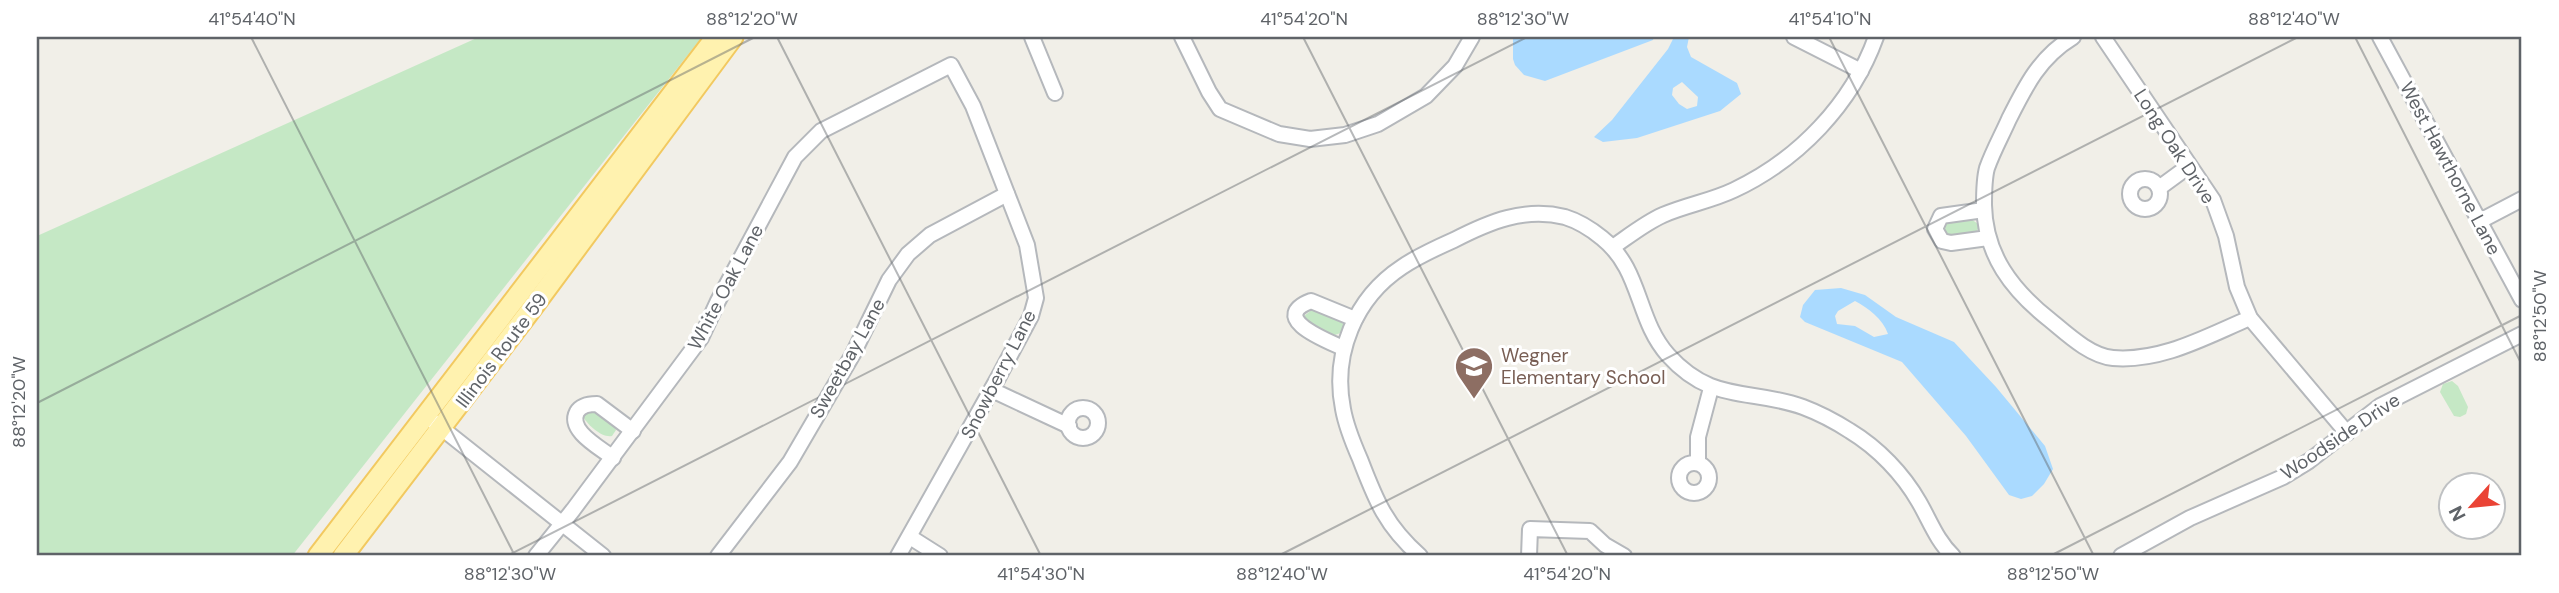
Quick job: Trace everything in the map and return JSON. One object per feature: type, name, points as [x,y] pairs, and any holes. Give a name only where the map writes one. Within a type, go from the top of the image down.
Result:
[{"type":"main road","name":"Illinois Route 59","points":[[318,556],[716,37]]},
{"type":"main road","name":"Illinois Route 59","points":[[343,556],[442,428],[733,37]]},
{"type":"street","points":[[1032,37],[1055,93]]},
{"type":"street","points":[[1182,37],[1220,109],[1279,134],[1310,139],[1345,135],[1378,124],[1426,96],[1455,66],[1472,37]]},
{"type":"street","points":[[1794,37],[1861,71]]},
{"type":"street","points":[[1614,247],[1654,219],[1734,190],[1779,164],[1812,137],[1829,118],[1861,71],[1877,37]]},
{"type":"street","points":[[2073,37],[2046,56],[2029,79],[1987,169],[1984,225],[2000,267],[2024,298],[2070,336],[2110,358],[2167,352],[2250,318]]},
{"type":"street","name":"Long Oak Drive","points":[[2103,37],[2218,211],[2236,287],[2250,318],[2347,433]]},
{"type":"street","name":"West Hawthorne Lane","points":[[2380,37],[2522,300]]},
{"type":"street","name":"Snowberry Lane","points":[[898,556],[992,390],[1031,316],[1036,298],[1027,245],[973,106],[951,65]]},
{"type":"street","name":"White Oak Lane","points":[[536,556],[701,338],[795,157],[821,131],[951,65]]},
{"type":"street","points":[[2159,188],[2189,166]]},
{"type":"street","name":"Sweetbay Lane","points":[[718,556],[790,461],[853,354],[889,280],[903,260],[930,235],[1007,194]]},
{"type":"street","points":[[2480,221],[2522,199]]},
{"type":"street","points":[[1984,210],[1941,216],[1935,229],[1941,241],[1951,243],[1988,238]]},
{"type":"street","points":[[1420,556],[1399,537],[1379,507],[1349,431],[1343,410],[1340,379],[1343,348],[1355,319],[1380,285],[1403,266],[1493,220],[1531,214],[1565,218],[1592,230],[1614,247],[1631,274],[1648,323],[1659,344],[1678,365],[1710,388],[1802,407],[1852,432],[1885,458],[1901,476],[1942,543],[1953,556]]},
{"type":"street","points":[[1343,348],[1304,330],[1297,323],[1297,312],[1302,305],[1311,301],[1355,319]]},
{"type":"street","name":"Woodside Drive","points":[[2121,556],[2180,523],[2283,477],[2347,433],[2380,406],[2522,334]]},
{"type":"street","points":[[1698,463],[1698,437],[1710,388]]},
{"type":"street","points":[[992,390],[1069,426]]},
{"type":"street","points":[[613,457],[581,432],[575,422],[575,414],[580,408],[597,404],[633,431]]},
{"type":"street","points":[[426,415],[603,556]]},
{"type":"street","points":[[1529,556],[1530,529],[1590,531],[1605,545],[1624,556]]},
{"type":"street","points":[[910,537],[940,556]]},
{"type":"green space","points":[[479,37],[702,37],[292,556],[37,556],[37,236]]},
{"type":"green space","points":[[1971,219],[1978,224],[1976,232],[1945,237],[1942,226],[1944,224]]},
{"type":"green space","points":[[1313,309],[1341,320],[1345,328],[1343,332],[1335,335],[1308,325],[1304,316]]},
{"type":"green space","points":[[2452,381],[2458,386],[2468,407],[2466,414],[2460,417],[2454,416],[2440,392],[2443,384]]},
{"type":"green space","points":[[590,408],[614,425],[616,430],[612,436],[600,433],[583,417],[584,411]]},
{"type":"water","points":[[1513,37],[1654,37],[1653,40],[1545,81],[1524,75],[1515,65]]},
{"type":"water","points":[[1674,37],[1689,37],[1687,47],[1691,57],[1737,83],[1741,94],[1720,111],[1637,138],[1603,142],[1594,137],[1612,120],[1668,49]],"holes":[[[1682,82],[1698,97],[1697,106],[1687,109],[1672,95],[1673,88]]]},
{"type":"water","points":[[1841,288],[1865,295],[1896,317],[1954,342],[2045,446],[2053,469],[2044,484],[2032,496],[2021,499],[2009,495],[1966,436],[1902,362],[1805,322],[1800,317],[1803,305],[1815,290]],"holes":[[[1855,301],[1879,319],[1888,334],[1874,337],[1855,326],[1837,324],[1835,316],[1838,311]]]},
{"type":"place","name":"Wegner Elementary School","points":[[1474,400]]}]
